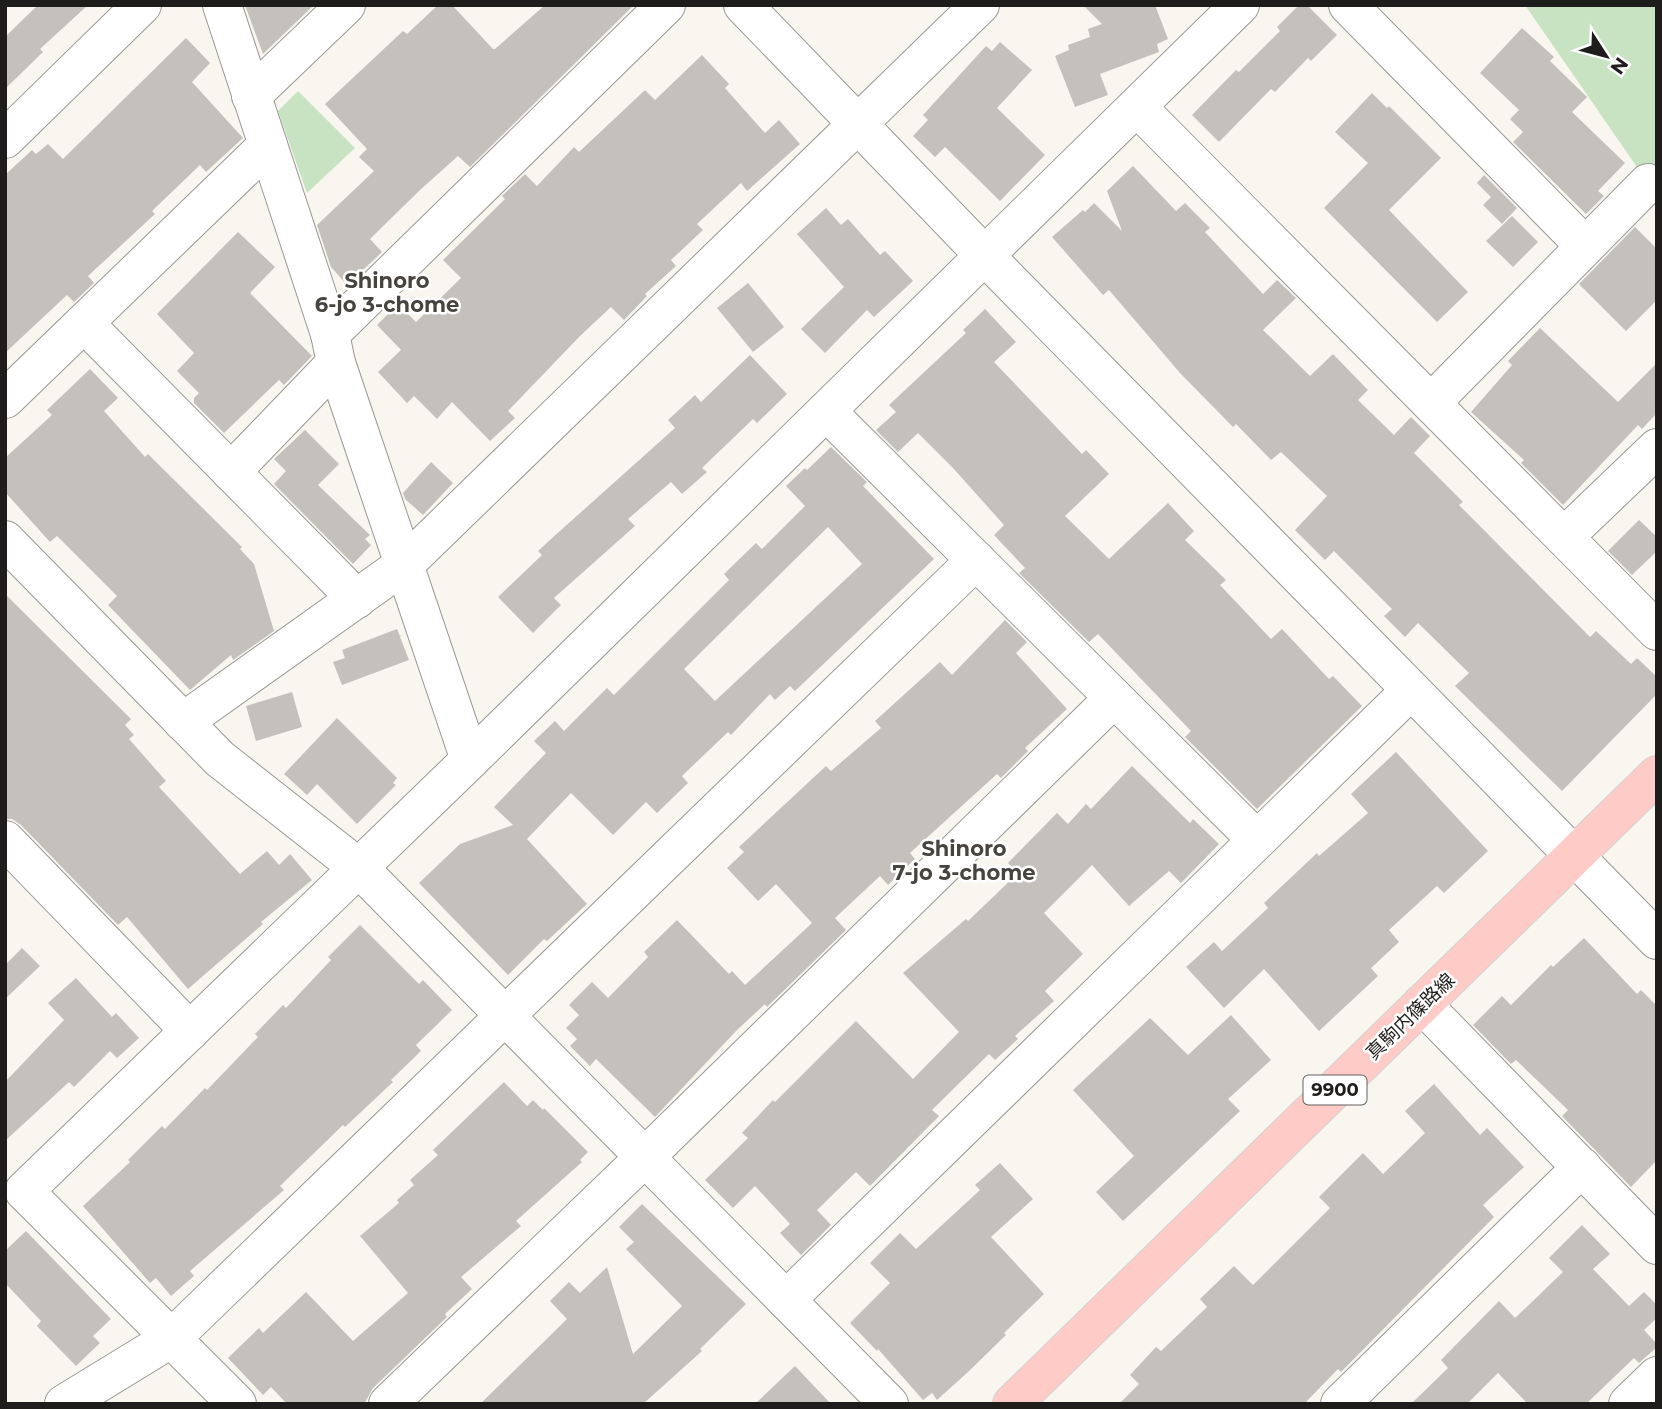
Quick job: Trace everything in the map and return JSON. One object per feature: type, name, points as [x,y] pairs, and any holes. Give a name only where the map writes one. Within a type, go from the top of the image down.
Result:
[{"type":"main road","name":"真駒内篠路線","points":[[1012,1404],[1657,775]]},
{"type":"street","points":[[5,139],[142,5]]},
{"type":"street","points":[[222,5],[470,760]]},
{"type":"street","points":[[251,96],[346,5]]},
{"type":"street","points":[[231,472],[333,348],[666,5]]},
{"type":"street","points":[[743,5],[985,256],[1657,940]]},
{"type":"street","points":[[183,722],[405,564],[980,5]]},
{"type":"street","points":[[237,1404],[24,1191],[470,760],[1240,5]]},
{"type":"street","points":[[1348,5],[1585,246]]},
{"type":"street","points":[[1137,107],[1657,631]]},
{"type":"street","points":[[5,399],[268,145]]},
{"type":"street","points":[[1431,403],[1585,246],[1654,184]]},
{"type":"street","points":[[84,323],[357,599]]},
{"type":"street","points":[[826,411],[1257,840]]},
{"type":"street","points":[[1564,537],[1657,448]]},
{"type":"street","points":[[5,540],[220,759],[359,868],[889,1404]]},
{"type":"street","points":[[64,1404],[173,1338],[976,560]]},
{"type":"street","points":[[786,1300],[1411,690]]},
{"type":"street","points":[[388,1404],[1114,698]]},
{"type":"street","points":[[5,840],[191,1031]]},
{"type":"street","points":[[1422,1004],[1657,1245]]},
{"type":"street","points":[[1340,1404],[1582,1167]]},
{"type":"street","points":[[1628,1404],[1657,1376]]},
{"type":"green space","points":[[1525,5],[1657,5],[1657,174],[1648,183]]},
{"type":"green space","points":[[298,91],[355,148],[307,193],[278,111]]},
{"type":"building","points":[[38,5],[88,5],[40,49],[43,52],[5,89],[5,37]]},
{"type":"building","points":[[245,5],[314,5],[263,54]]},
{"type":"building","points":[[438,5],[452,5],[495,49],[545,5],[634,5],[470,167],[458,156],[420,190],[370,239],[382,252],[347,285],[331,267],[317,225],[374,171],[359,157],[367,149],[325,104],[403,31],[407,34]]},
{"type":"building","points":[[1083,5],[1155,5],[1168,39],[1157,44],[1159,52],[1100,74],[1108,95],[1075,107],[1055,56],[1069,50],[1068,45],[1090,37],[1088,29],[1102,24]]},
{"type":"building","points":[[1299,5],[1307,5],[1337,35],[1311,61],[1308,58],[1275,92],[1271,89],[1219,142],[1192,115],[1236,70],[1239,72],[1280,31],[1277,27]]},
{"type":"building","points":[[1522,28],[1554,57],[1550,61],[1587,97],[1572,112],[1625,163],[1598,191],[1604,196],[1586,214],[1513,142],[1523,132],[1510,119],[1519,110],[1480,73]]},
{"type":"building","points":[[186,38],[210,63],[192,82],[243,138],[206,172],[200,165],[152,211],[155,214],[88,276],[94,283],[74,302],[67,295],[5,353],[5,175],[32,150],[36,154],[48,144],[63,159]]},
{"type":"building","points":[[1000,42],[1032,70],[997,108],[1045,155],[1000,201],[945,147],[935,157],[913,136],[928,120],[923,115],[986,46],[992,51]]},
{"type":"building","points":[[702,55],[729,84],[725,88],[765,133],[779,120],[800,144],[747,191],[741,183],[697,224],[703,230],[671,260],[676,266],[645,294],[647,296],[624,320],[611,307],[580,336],[508,411],[515,418],[490,441],[452,402],[437,419],[414,396],[407,403],[378,372],[401,350],[377,325],[398,304],[416,322],[461,278],[443,260],[505,199],[502,196],[525,174],[537,186],[574,147],[579,152],[645,90],[655,100]]},
{"type":"building","points":[[1372,93],[1387,108],[1389,106],[1441,158],[1389,210],[1468,292],[1437,322],[1324,208],[1368,163],[1335,132]]},
{"type":"building","points":[[1133,166],[1176,211],[1185,203],[1210,228],[1205,232],[1263,294],[1277,280],[1296,298],[1263,330],[1310,376],[1333,354],[1368,390],[1358,400],[1394,435],[1411,417],[1430,436],[1414,453],[1463,502],[1459,505],[1590,637],[1596,631],[1631,664],[1637,658],[1657,677],[1657,694],[1562,791],[1455,686],[1469,673],[1418,623],[1405,637],[1384,616],[1392,609],[1334,551],[1325,560],[1295,530],[1327,496],[1281,452],[1271,460],[1236,424],[1233,427],[1180,373],[1109,290],[1103,295],[1052,237],[1094,203],[1122,231],[1107,191]]},
{"type":"building","points":[[1484,175],[1517,208],[1502,224],[1483,205],[1491,197],[1477,183]]},
{"type":"building","points":[[826,208],[841,225],[848,219],[880,255],[885,251],[913,281],[874,317],[867,310],[825,353],[801,329],[844,287],[797,234]]},
{"type":"building","points":[[1512,216],[1538,242],[1513,267],[1486,241]]},
{"type":"building","points":[[1635,227],[1657,249],[1657,300],[1626,331],[1579,284]]},
{"type":"building","points":[[238,232],[275,267],[250,293],[312,356],[284,385],[279,380],[224,433],[194,403],[194,398],[199,393],[177,371],[194,353],[157,314]]},
{"type":"building","points":[[748,283],[784,327],[753,352],[717,308]]},
{"type":"building","points":[[985,309],[1016,342],[994,362],[1082,454],[1086,450],[1109,474],[1065,516],[1109,559],[1168,503],[1194,531],[1185,540],[1226,580],[1220,585],[1271,639],[1282,629],[1329,679],[1333,676],[1362,706],[1257,809],[1185,737],[1191,731],[1098,634],[1089,642],[1019,573],[1025,568],[994,535],[1004,525],[918,433],[898,452],[876,430],[896,412],[889,405],[966,333],[963,330]]},
{"type":"building","points":[[1540,328],[1618,402],[1657,363],[1657,413],[1642,429],[1638,425],[1563,505],[1521,463],[1524,460],[1471,412],[1512,365],[1508,361]]},
{"type":"building","points":[[750,355],[787,394],[757,423],[753,419],[702,468],[707,472],[682,494],[671,482],[628,519],[635,526],[554,598],[561,605],[533,633],[498,597],[542,555],[538,551],[675,428],[668,420],[695,395],[701,402]]},
{"type":"building","points":[[90,369],[118,398],[104,411],[145,457],[148,454],[242,547],[240,549],[254,564],[274,631],[233,660],[231,655],[190,690],[108,605],[117,596],[57,536],[50,542],[5,492],[5,458],[52,415],[47,410]]},
{"type":"building","points":[[305,430],[339,464],[318,485],[370,535],[365,539],[371,545],[353,564],[274,484],[286,471],[274,459]]},
{"type":"building","points":[[831,447],[867,482],[863,486],[934,559],[795,691],[790,686],[775,700],[770,694],[731,735],[728,732],[682,776],[688,783],[657,813],[646,802],[613,835],[571,793],[527,839],[587,904],[547,941],[544,939],[508,975],[419,883],[460,844],[513,825],[494,807],[546,753],[534,741],[555,721],[564,731],[607,688],[614,695],[729,580],[724,574],[756,543],[762,549],[805,506],[786,486],[805,468],[807,470]],"holes":[[[828,527],[862,564],[715,701],[684,669]]]},
{"type":"building","points":[[431,462],[453,483],[423,515],[405,499],[403,493]]},
{"type":"building","points":[[1639,520],[1657,537],[1657,551],[1632,575],[1608,551]]},
{"type":"building","points":[[5,594],[131,719],[125,725],[134,735],[129,739],[166,781],[159,787],[240,874],[267,851],[279,865],[290,854],[312,880],[261,922],[263,924],[188,989],[127,917],[118,925],[21,825],[12,819],[5,819]]},
{"type":"building","points":[[1005,620],[1027,642],[1016,653],[1067,709],[1025,748],[1028,751],[1001,778],[997,774],[910,853],[915,859],[888,885],[880,876],[835,918],[846,930],[767,1007],[765,1004],[737,1030],[655,1117],[596,1059],[590,1066],[570,1046],[577,1039],[566,1028],[579,1015],[569,1005],[592,982],[608,998],[648,957],[644,952],[677,920],[729,974],[732,971],[745,985],[812,923],[776,884],[758,901],[727,868],[744,852],[739,847],[826,766],[831,771],[881,728],[875,721],[940,662],[952,675]]},
{"type":"building","points":[[397,629],[400,636],[402,635],[400,637],[409,660],[342,685],[333,662],[345,658],[342,650]]},
{"type":"building","points":[[292,692],[302,727],[256,741],[246,706]]},
{"type":"building","points":[[337,718],[397,778],[393,783],[396,785],[357,824],[317,784],[307,795],[284,774]]},
{"type":"building","points":[[1396,752],[1488,851],[1444,893],[1437,886],[1389,930],[1399,942],[1371,968],[1378,976],[1319,1031],[1264,969],[1224,1008],[1186,967],[1214,942],[1222,951],[1268,908],[1264,903],[1317,853],[1319,856],[1368,813],[1351,794]]},
{"type":"building","points":[[1132,766],[1190,823],[1193,819],[1219,844],[1181,883],[1169,871],[1129,906],[1092,865],[1044,913],[1083,954],[1045,991],[1054,1001],[1015,1036],[1018,1039],[995,1060],[989,1054],[932,1110],[939,1116],[870,1186],[856,1172],[817,1210],[831,1225],[801,1255],[780,1233],[790,1224],[755,1186],[733,1208],[705,1180],[748,1138],[742,1133],[773,1100],[775,1102],[856,1021],[913,1079],[959,1032],[903,973],[966,919],[968,921],[1018,873],[1008,863],[1057,813],[1068,824],[1086,804],[1091,809]]},
{"type":"building","points":[[360,925],[419,984],[423,980],[452,1010],[416,1045],[421,1051],[391,1080],[393,1082],[345,1127],[343,1125],[280,1186],[284,1190],[190,1271],[194,1276],[171,1296],[156,1278],[150,1283],[83,1206],[130,1162],[128,1160],[162,1126],[165,1129],[205,1088],[207,1090],[258,1037],[255,1034],[283,1005],[286,1008],[331,960],[328,957]]},
{"type":"building","points":[[1584,938],[1637,994],[1641,990],[1657,1006],[1657,1160],[1631,1187],[1562,1116],[1568,1110],[1516,1060],[1511,1064],[1473,1025],[1502,996],[1511,1005],[1551,965],[1553,967]]},
{"type":"building","points":[[22,948],[40,966],[5,999],[5,965]]},
{"type":"building","points":[[76,978],[112,1017],[116,1013],[139,1038],[117,1058],[110,1051],[74,1087],[69,1082],[5,1141],[5,1082],[64,1020],[48,1003]]},
{"type":"building","points":[[1231,1015],[1271,1060],[1228,1099],[1240,1111],[1123,1221],[1096,1192],[1134,1156],[1073,1090],[1150,1018],[1188,1055]]},
{"type":"building","points":[[504,1082],[527,1106],[533,1100],[543,1110],[544,1108],[588,1152],[580,1160],[582,1162],[516,1221],[521,1226],[461,1277],[472,1289],[445,1314],[447,1317],[373,1388],[364,1404],[287,1404],[271,1387],[263,1395],[228,1358],[259,1328],[263,1333],[306,1292],[353,1341],[408,1293],[360,1236],[399,1203],[397,1200],[414,1185],[410,1180],[438,1155],[433,1150]]},
{"type":"building","points":[[1434,1084],[1480,1135],[1487,1128],[1524,1167],[1483,1205],[1494,1217],[1341,1372],[1338,1369],[1304,1404],[1119,1404],[1139,1384],[1130,1375],[1156,1347],[1161,1351],[1207,1307],[1200,1299],[1234,1266],[1253,1285],[1330,1208],[1319,1197],[1363,1153],[1383,1174],[1425,1133],[1405,1111]]},
{"type":"building","points":[[1000,1163],[1033,1199],[991,1237],[1044,1294],[1004,1333],[1006,1335],[937,1400],[932,1393],[923,1400],[878,1349],[877,1351],[850,1323],[890,1283],[870,1263],[900,1233],[916,1249],[980,1190],[975,1185]]},
{"type":"building","points":[[642,1204],[746,1304],[700,1349],[702,1351],[643,1404],[480,1404],[567,1319],[550,1301],[569,1282],[580,1293],[607,1267],[633,1354],[682,1306],[626,1249],[634,1242],[619,1227]]},
{"type":"building","points":[[1582,1225],[1610,1254],[1593,1269],[1629,1306],[1644,1292],[1657,1305],[1657,1318],[1644,1330],[1657,1347],[1639,1363],[1634,1358],[1586,1404],[1528,1404],[1498,1373],[1467,1404],[1411,1404],[1448,1368],[1441,1360],[1499,1301],[1515,1318],[1563,1272],[1549,1258]]},
{"type":"building","points":[[26,1231],[111,1319],[93,1336],[100,1343],[76,1366],[37,1326],[41,1321],[5,1283],[5,1251]]},
{"type":"building","points":[[795,1366],[831,1404],[755,1404]]},
{"type":"district","name":"Shinoro 6-jo 3-chome","points":[[387,293]]},
{"type":"district","name":"Shinoro 7-jo 3-chome","points":[[964,861]]}]
